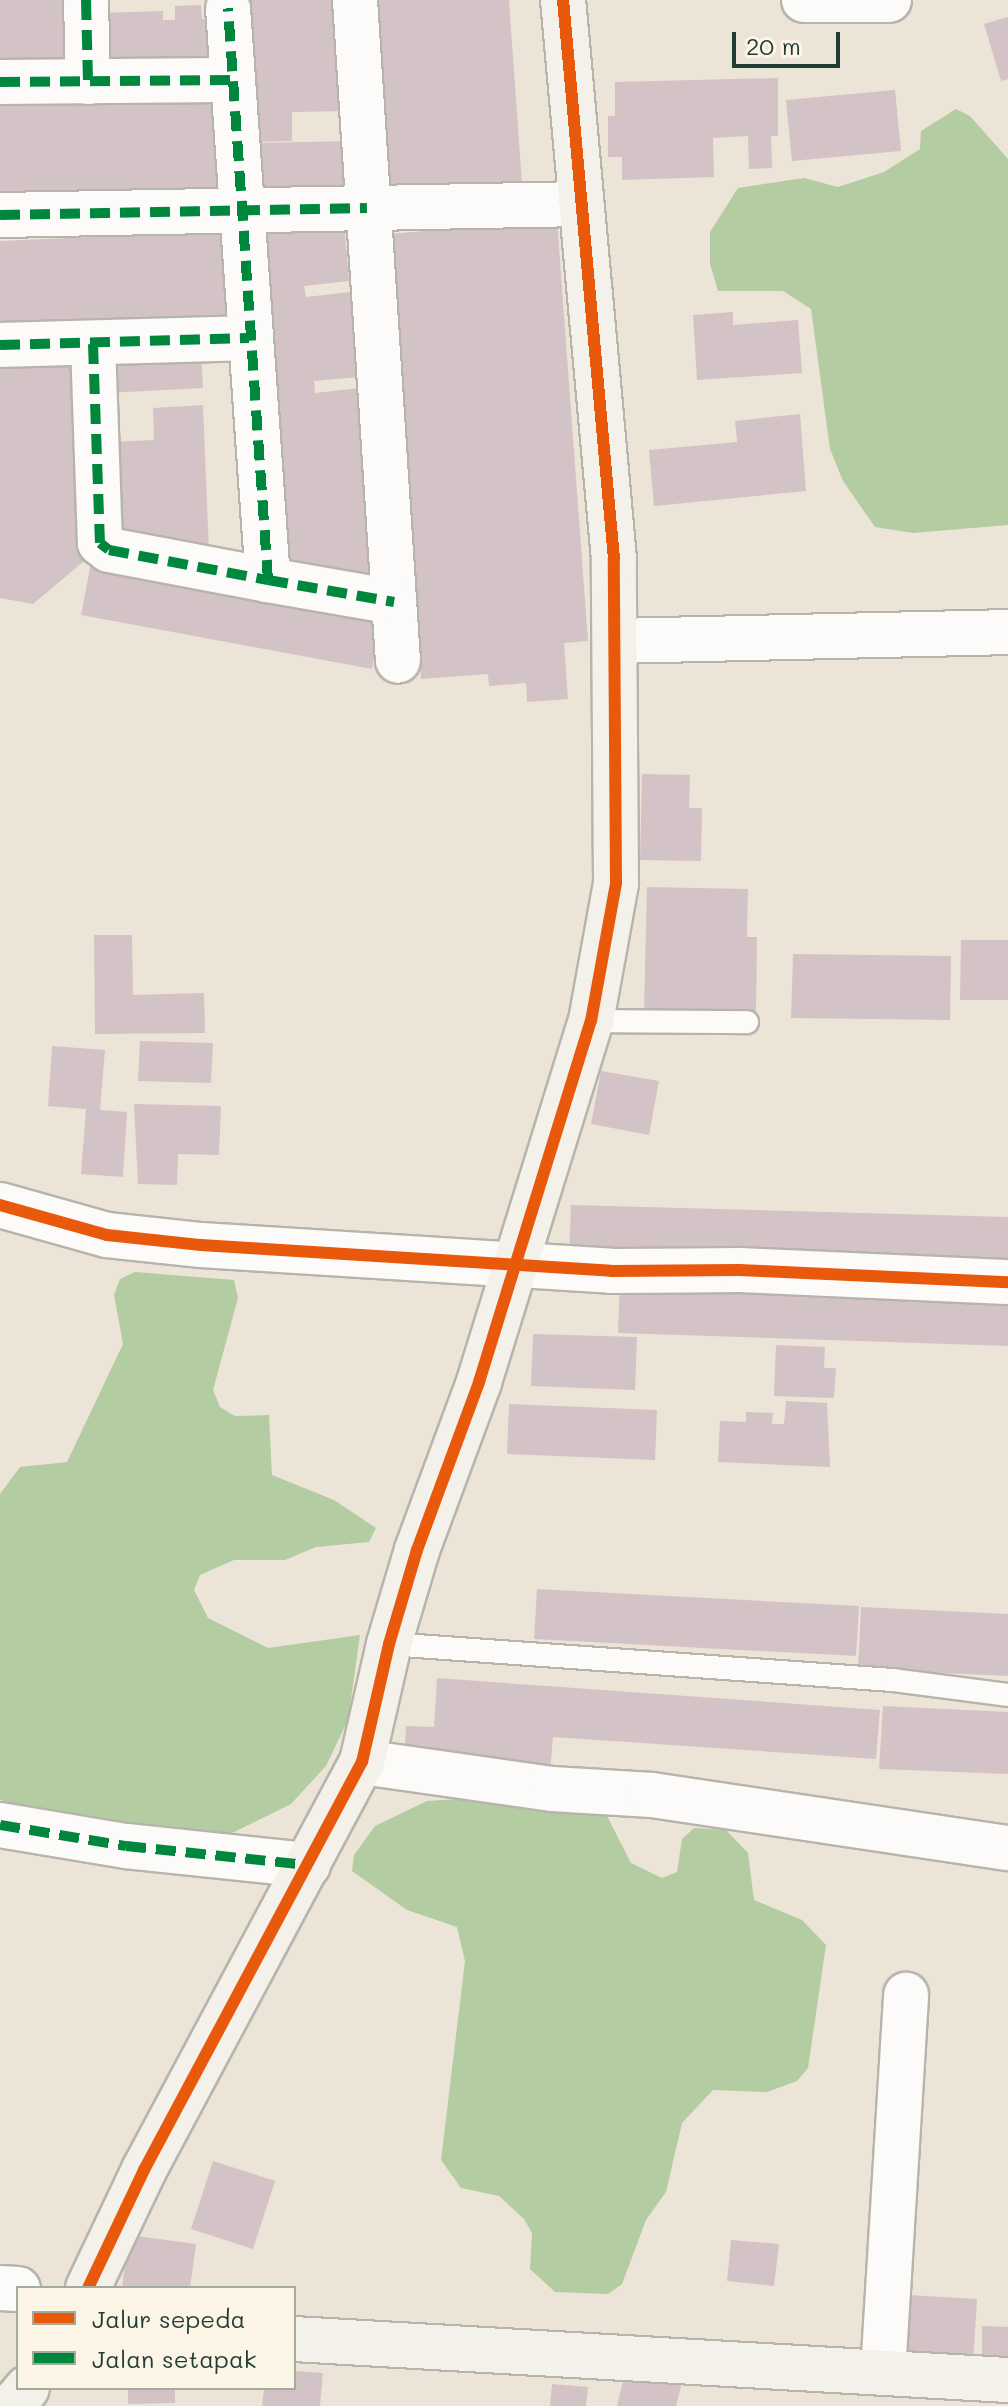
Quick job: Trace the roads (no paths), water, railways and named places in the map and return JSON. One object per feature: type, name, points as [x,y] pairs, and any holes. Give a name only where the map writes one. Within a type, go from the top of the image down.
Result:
[{"type":"street","points":[[86,0],[88,82]]},
{"type":"street","points":[[355,0],[398,661]]},
{"type":"street","points":[[89,2286],[144,2170],[362,1762],[389,1644],[591,1021],[616,883],[614,559],[563,0]]},
{"type":"street","points":[[804,0],[889,0]]},
{"type":"street","points":[[228,8],[238,212],[268,580]]},
{"type":"street","points":[[0,82],[232,80]]},
{"type":"street","points":[[0,215],[581,204]]},
{"type":"street","points":[[0,345],[249,338]]},
{"type":"street","points":[[93,344],[100,543],[109,550],[394,602]]},
{"type":"street","points":[[615,641],[1008,632]]},
{"type":"street","points":[[0,1205],[107,1235],[515,1263],[1008,1282]]},
{"type":"street","points":[[362,1762],[552,1789],[652,1795],[1008,1848]]},
{"type":"street","points":[[0,1825],[126,1846],[308,1865]]},
{"type":"street","points":[[883,2373],[906,1995]]},
{"type":"street","points":[[296,2339],[1008,2380]]},
{"type":"street","points":[[12,2406],[25,2390]]},
{"type":"lane","points":[[591,1021],[747,1022]]},
{"type":"lane","points":[[389,1644],[893,1680],[1008,1695]]}]
